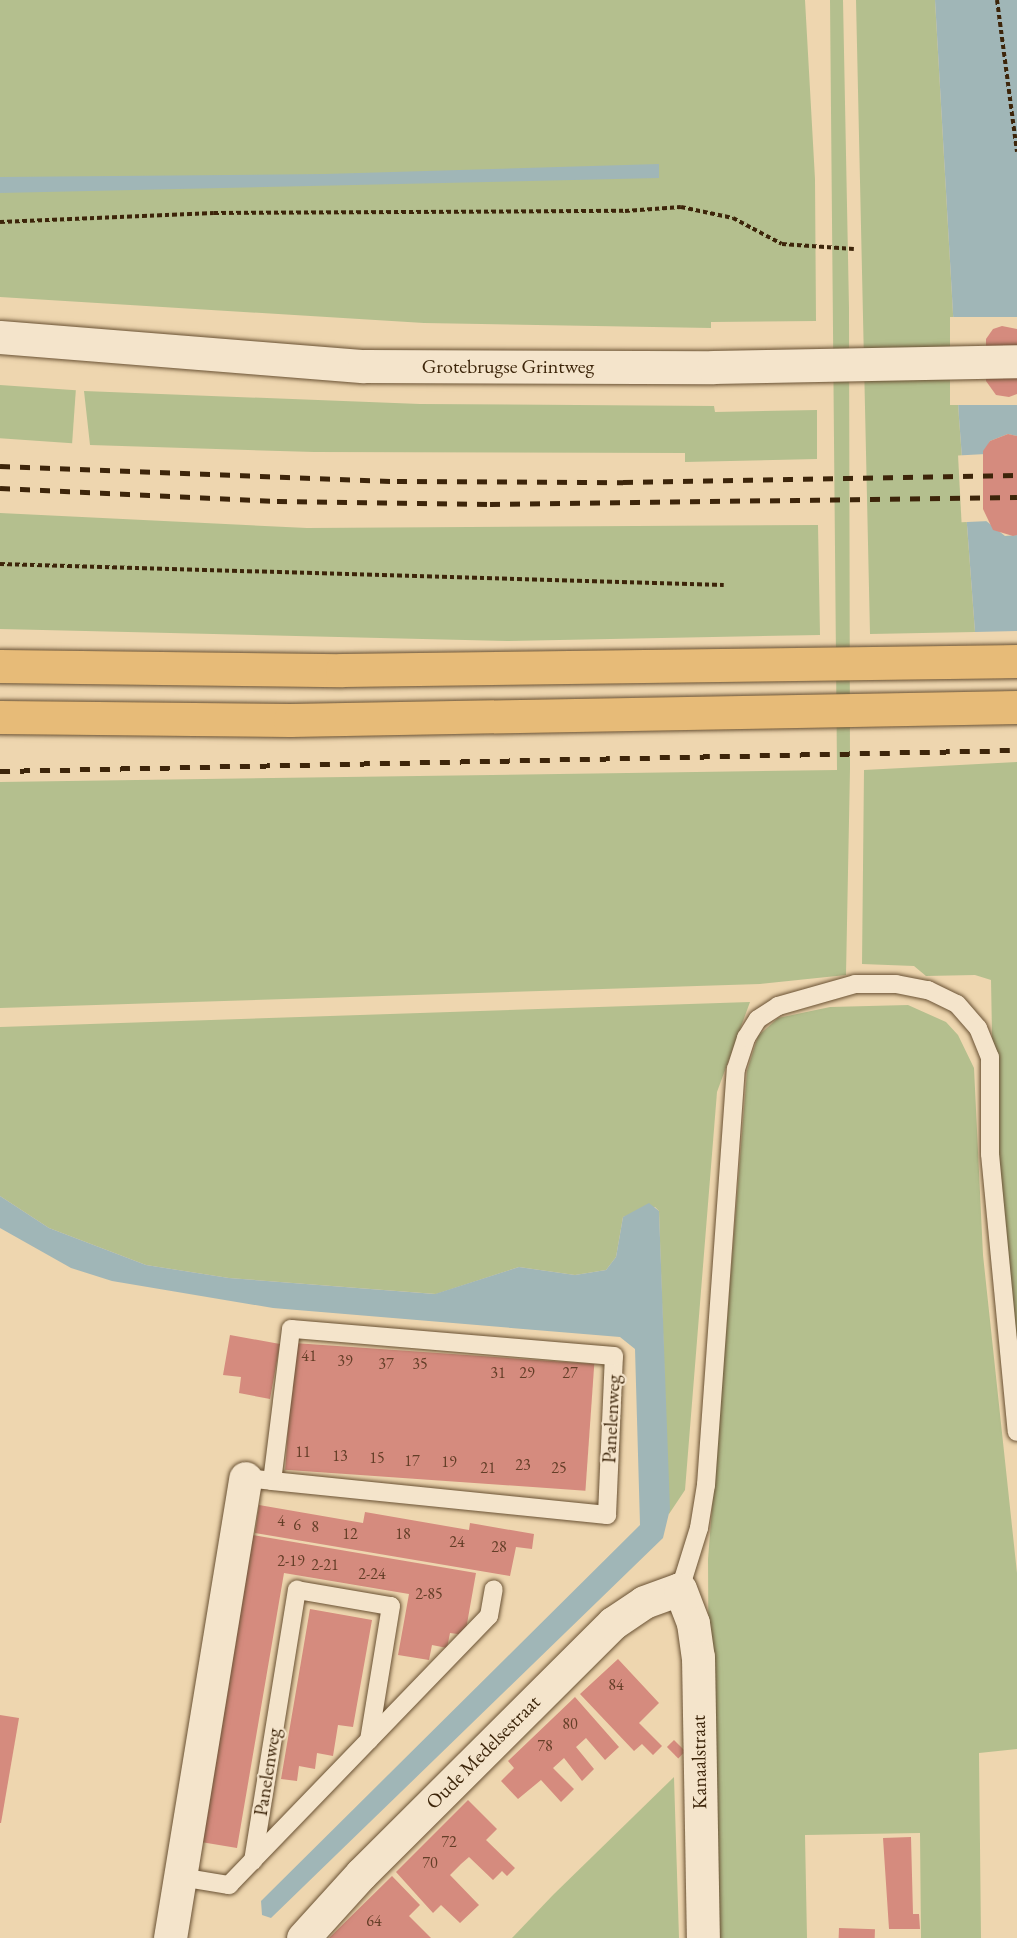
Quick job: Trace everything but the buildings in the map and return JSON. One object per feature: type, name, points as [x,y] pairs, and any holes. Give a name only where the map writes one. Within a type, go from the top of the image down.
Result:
[{"type":"highway","points":[[0,666],[342,670],[776,667],[1017,661]]},
{"type":"highway","points":[[0,717],[290,720],[1017,707]]},
{"type":"street","name":"Grotebrugse Grintweg","points":[[0,337],[364,366],[713,368],[1017,361]]},
{"type":"street","name":"Panelenweg","points":[[170,1938],[258,1479]]},
{"type":"street","name":"Oude Medelsestraat","points":[[303,1938],[361,1874],[613,1623],[644,1602],[680,1589]]},
{"type":"street","name":"Kanaalstraat","points":[[680,1589],[693,1623],[698,1657],[702,1938]]},
{"type":"lane","points":[[680,1589],[699,1528],[706,1485],[736,1069],[746,1038],[758,1019],[778,1006],[855,984],[896,984],[928,990],[957,1004],[978,1028],[990,1058],[990,1154],[1017,1432]]},
{"type":"lane","name":"Panelenweg","points":[[291,1329],[614,1356],[607,1515],[258,1479],[291,1329]]},
{"type":"lane","name":"Panelenweg","points":[[181,1877],[229,1885],[489,1616],[494,1589]]},
{"type":"lane","name":"Panelenweg","points":[[253,1860],[297,1590],[391,1606],[369,1740]]},
{"type":"path","points":[[997,0],[1017,152]]},
{"type":"path","points":[[0,222],[214,213],[625,211],[681,207],[733,218],[782,244],[854,249]]},
{"type":"path","points":[[0,564],[724,585]]},
{"type":"green space","points":[[0,0],[805,0],[815,179],[816,321],[711,322],[711,328],[424,323],[0,297]]},
{"type":"green space","points":[[830,0],[843,0],[849,308],[850,769],[846,975],[760,984],[0,1008],[0,782],[837,770]]},
{"type":"green space","points":[[856,0],[935,0],[959,418],[975,632],[870,634]]},
{"type":"green space","points":[[0,385],[76,390],[72,443],[0,438]]},
{"type":"green space","points":[[84,391],[420,404],[714,406],[715,412],[817,410],[817,459],[685,462],[685,453],[314,452],[90,445]]},
{"type":"green space","points":[[0,513],[307,528],[818,525],[820,635],[507,641],[0,629]]},
{"type":"green space","points":[[1017,762],[1017,1385],[995,1194],[991,980],[975,975],[926,976],[914,966],[862,964],[864,770]]},
{"type":"green space","points":[[750,1002],[717,1092],[685,1490],[669,1514],[659,1211],[655,1207],[623,1217],[616,1257],[606,1270],[575,1275],[519,1267],[436,1294],[229,1278],[146,1265],[49,1228],[0,1196],[0,1027]]},
{"type":"green space","points":[[908,1005],[946,1022],[958,1035],[974,1068],[983,1255],[1017,1573],[1017,1749],[979,1753],[981,1938],[921,1938],[920,1833],[805,1835],[807,1938],[710,1938],[708,1559],[747,1071],[758,1036],[778,1018],[830,1007]]},
{"type":"green space","points":[[674,1777],[679,1938],[512,1938],[553,1895]]},
{"type":"shaded area","points":[[935,0],[1017,0],[1017,436],[1008,434],[990,441],[981,462],[985,520],[1005,536],[1017,535],[1017,631],[975,632],[959,418]]},
{"type":"shaded area","points":[[659,164],[659,178],[0,193],[0,177],[325,174]]},
{"type":"shaded area","points":[[0,1196],[49,1228],[146,1265],[229,1278],[435,1294],[519,1267],[575,1275],[606,1270],[616,1257],[623,1217],[649,1203],[659,1211],[670,1509],[663,1538],[271,1918],[262,1915],[261,1901],[640,1525],[635,1349],[620,1337],[273,1308],[112,1281],[71,1268],[0,1228]]},
{"type":"pier","points":[[950,317],[1017,317],[1017,405],[950,405]]},
{"type":"pier","points":[[986,454],[990,521],[962,522],[958,455]]},
{"type":"railway","points":[[0,466],[397,481],[623,482],[1017,475]]},
{"type":"railway","points":[[0,488],[277,501],[490,504],[1017,497]]},
{"type":"railway","points":[[0,771],[1017,750]]}]
